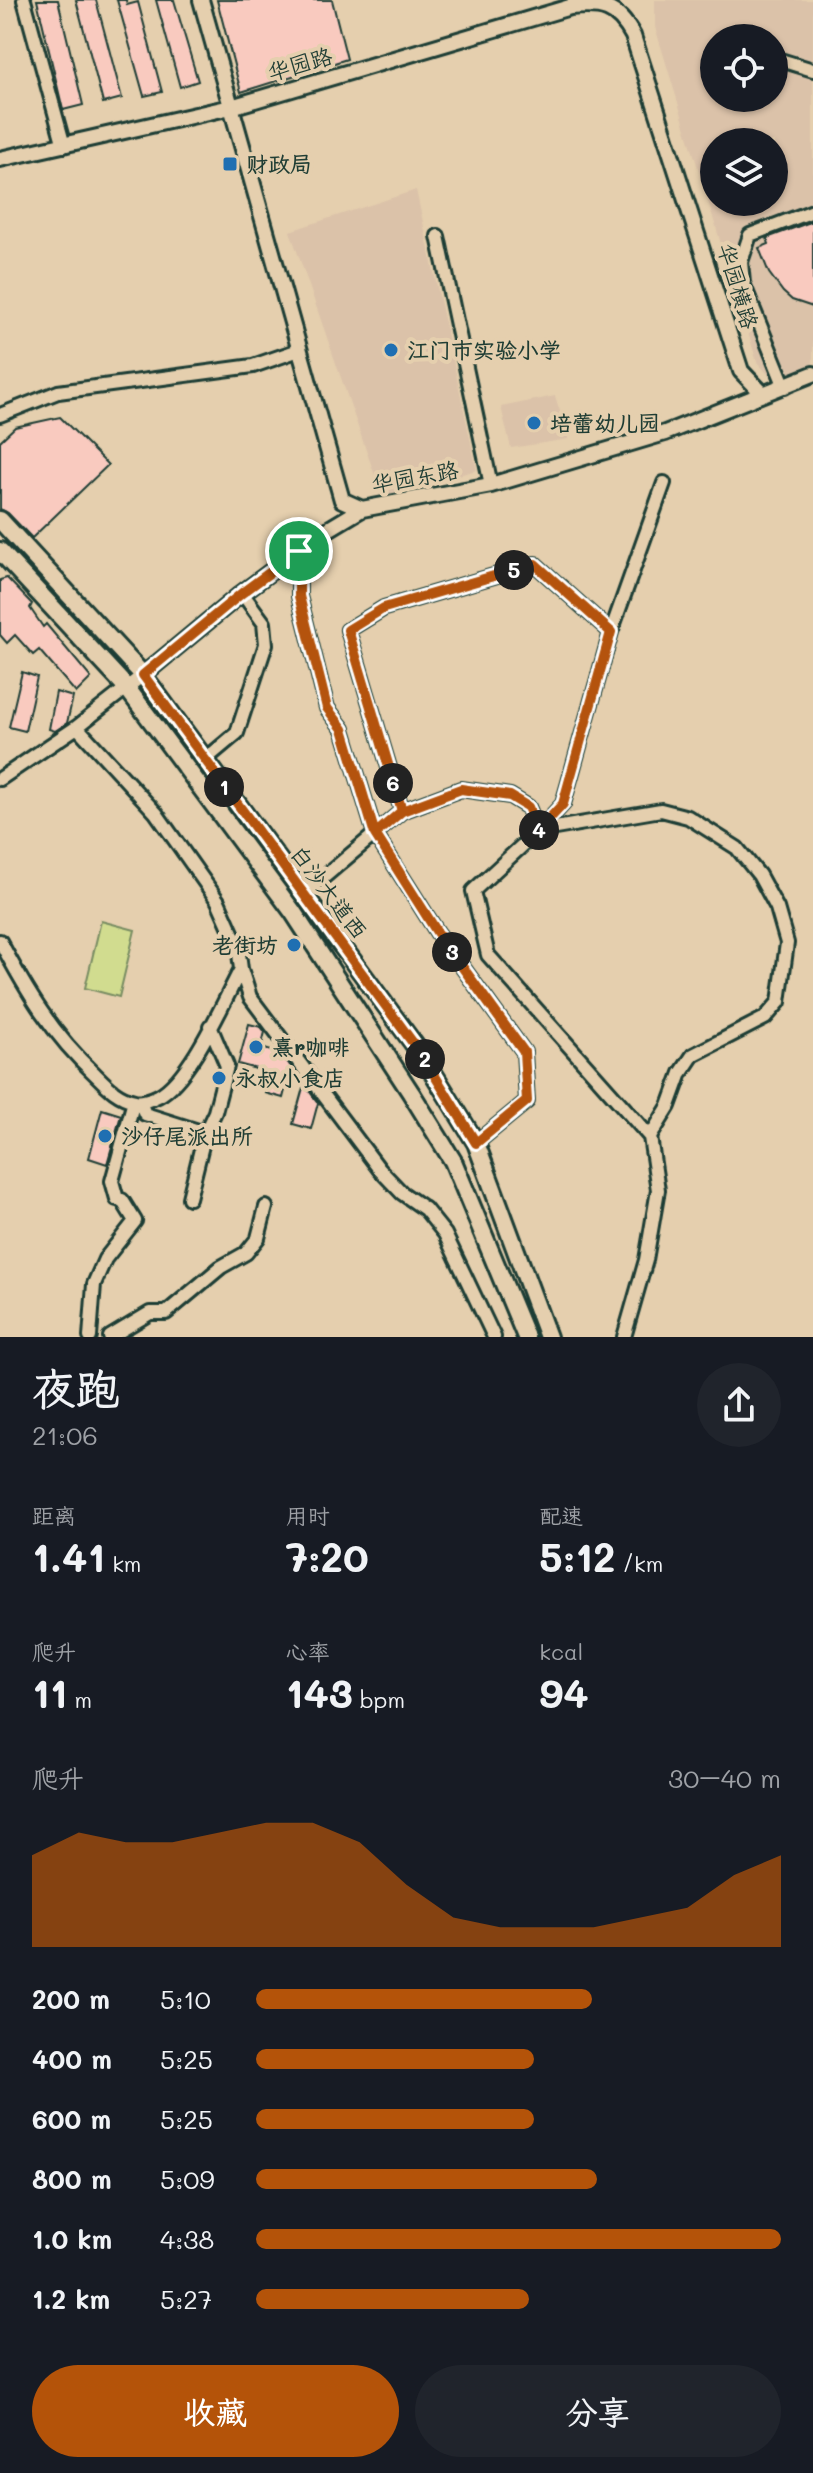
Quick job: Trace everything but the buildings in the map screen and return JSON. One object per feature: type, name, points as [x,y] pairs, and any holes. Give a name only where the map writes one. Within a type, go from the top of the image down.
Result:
[{"type":"main road","name":"白沙大道西","points":[[0,520],[143,675],[424,1058],[476,1143],[548,1337]]},
{"type":"main road","name":"白沙大道西","points":[[0,551],[127,688],[293,912],[453,1161],[526,1337]]},
{"type":"street","points":[[24,0],[64,146]]},
{"type":"street","points":[[201,0],[342,500],[362,509]]},
{"type":"street","name":"华园路","points":[[0,159],[231,107],[570,7],[591,5],[611,9]]},
{"type":"street","name":"华园横路","points":[[611,9],[624,19],[633,36],[741,371],[763,394]]},
{"type":"street","points":[[788,62],[813,70]]},
{"type":"street","points":[[785,387],[743,283],[741,262],[750,235],[813,211]]},
{"type":"street","points":[[438,236],[491,485]]},
{"type":"street","points":[[0,415],[58,392],[253,366],[299,350]]},
{"type":"street","name":"华园东路","points":[[0,779],[77,727],[242,593],[362,509],[491,485],[665,433],[813,374]]},
{"type":"street","points":[[624,1337],[646,1260],[658,1190],[650,1137],[488,955],[473,891],[563,804],[611,632],[664,483]]},
{"type":"street","points":[[299,551],[299,596],[327,708],[343,729],[375,834],[437,932],[524,1052],[527,1101],[476,1143]]},
{"type":"street","points":[[402,811],[348,630],[384,608],[535,564],[611,632]]},
{"type":"street","points":[[206,759],[237,733],[266,644],[264,623],[242,593]]},
{"type":"street","points":[[77,727],[156,813],[218,901],[238,946],[250,997],[380,1170],[402,1193],[425,1209],[445,1234],[494,1337]]},
{"type":"street","points":[[304,894],[402,811],[461,789],[510,796],[528,807],[538,831]]},
{"type":"street","points":[[538,831],[661,810],[688,817],[737,848],[759,875],[777,908],[787,943],[779,1002],[765,1018],[693,1055],[681,1073],[669,1106],[650,1137]]},
{"type":"street","points":[[0,941],[30,997],[66,1047],[115,1093],[137,1101],[160,1095],[179,1077],[197,1052],[241,969]]},
{"type":"street","points":[[189,1198],[205,1133],[215,1112],[227,1066],[210,1026]]},
{"type":"street","points":[[137,1101],[145,1114],[205,1133]]},
{"type":"street","points":[[90,1337],[94,1284],[105,1259],[135,1221],[122,1200],[117,1199],[112,1181],[137,1101]]},
{"type":"street","points":[[110,1337],[150,1313],[166,1313],[221,1267],[246,1253],[258,1238],[266,1207]]},
{"type":"shaded area","points":[[655,0],[813,0],[813,367],[776,383],[757,362],[713,216],[788,216],[788,128],[700,128],[700,175],[655,27]]},
{"type":"shaded area","name":"江门市实验小学","points":[[416,190],[477,470],[382,496],[290,231]]},
{"type":"shaded area","name":"培蕾幼儿园","points":[[555,396],[569,439],[511,448],[501,407]]},
{"type":"green space","points":[[101,921],[135,930],[119,997],[85,988]]},
{"type":"place","name":"财政局","points":[[230,164]]},
{"type":"place","name":"江门市实验小学","points":[[391,350]]},
{"type":"place","name":"培蕾幼儿园","points":[[534,423]]},
{"type":"place","name":"老街坊","points":[[294,945]]},
{"type":"place","name":"熹r咖啡","points":[[256,1047]]},
{"type":"place","name":"永叔小食店","points":[[219,1078]]},
{"type":"place","name":"沙仔尾派出所","points":[[105,1136]]},
{"type":"route","points":[[299,551],[242,593],[143,675],[424,1058],[476,1143],[527,1101],[524,1052],[437,932],[375,834],[402,811],[461,789],[510,796],[528,807],[538,831],[563,804],[611,632],[535,564],[384,608],[348,630],[402,811],[375,834],[343,729],[327,708],[299,596],[299,551]]}]
